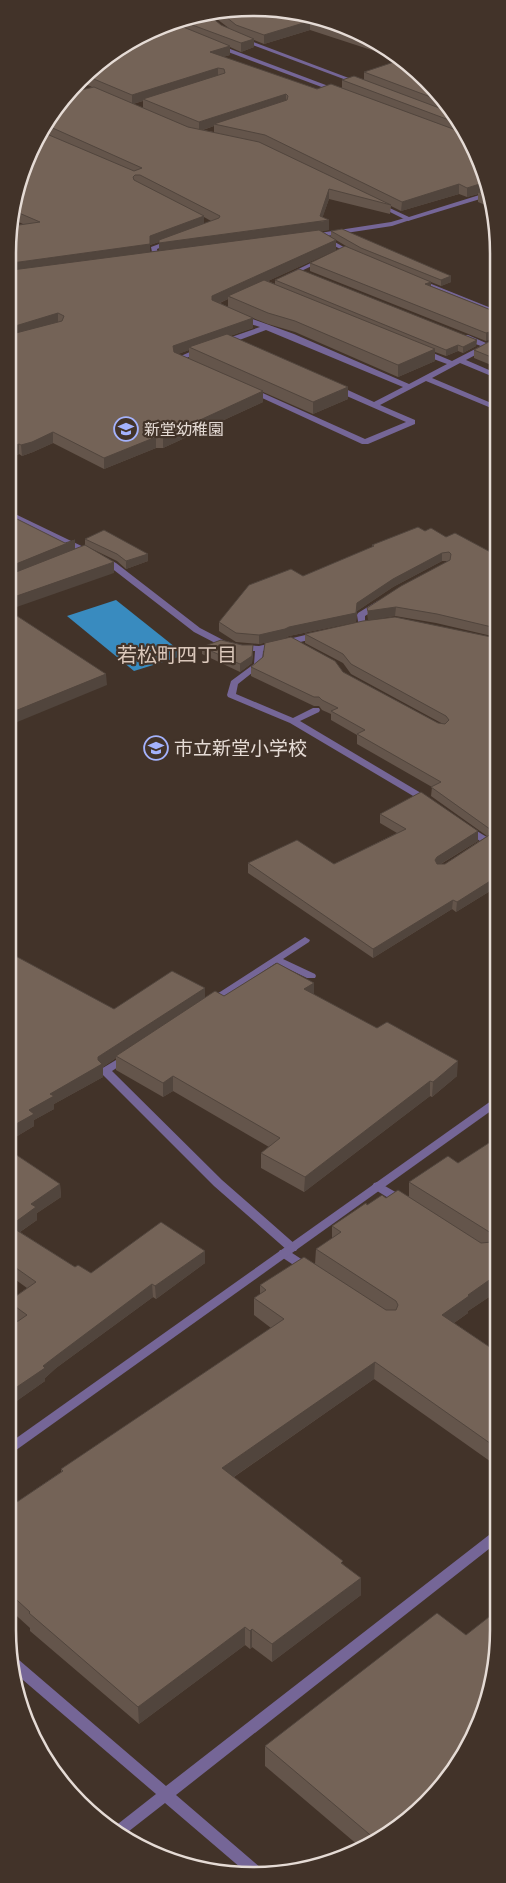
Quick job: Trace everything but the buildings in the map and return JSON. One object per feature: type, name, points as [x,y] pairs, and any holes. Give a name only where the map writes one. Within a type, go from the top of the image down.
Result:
[{"type":"street","points":[[233,36],[364,85]]},
{"type":"street","points":[[211,44],[340,92]]},
{"type":"street","points":[[309,236],[392,224],[483,196]]},
{"type":"street","points":[[373,202],[408,219]]},
{"type":"street","points":[[319,235],[358,257]]},
{"type":"street","points":[[155,256],[152,248],[179,239]]},
{"type":"street","points":[[337,253],[345,250]]},
{"type":"street","points":[[146,258],[165,255]]},
{"type":"street","points":[[282,279],[330,257]]},
{"type":"street","points":[[299,271],[308,274]]},
{"type":"street","points":[[413,279],[490,310]]},
{"type":"street","points":[[233,315],[264,328],[291,336],[409,387]]},
{"type":"street","points":[[196,367],[178,359],[264,328]]},
{"type":"street","points":[[460,335],[487,346]]},
{"type":"street","points":[[227,341],[236,345]]},
{"type":"street","points":[[375,405],[490,344]]},
{"type":"street","points":[[417,349],[490,374]]},
{"type":"street","points":[[426,378],[490,405]]},
{"type":"street","points":[[249,391],[365,442],[412,422],[332,386]]},
{"type":"street","points":[[16,517],[83,554],[113,565],[197,630],[222,643],[242,648],[259,648],[290,640],[331,633]]},
{"type":"street","points":[[363,626],[361,615],[390,596]]},
{"type":"street","points":[[290,640],[306,649]]},
{"type":"street","points":[[259,648],[258,665],[234,683],[231,694],[293,721],[434,806]]},
{"type":"street","points":[[293,721],[316,710]]},
{"type":"street","points":[[457,821],[490,842]]},
{"type":"street","points":[[472,851],[490,843]]},
{"type":"street","points":[[203,1006],[304,940]]},
{"type":"street","points":[[276,958],[311,976]]},
{"type":"street","points":[[138,1049],[105,1071],[218,1184],[266,1224],[288,1250],[317,1274]]},
{"type":"street","points":[[16,1444],[490,1107]]},
{"type":"street","points":[[378,1186],[411,1207]]},
{"type":"street","points":[[122,1828],[490,1541]]},
{"type":"street","points":[[20,1669],[250,1867]]},
{"type":"water","points":[[116,600],[185,655],[134,671],[67,616]]},
{"type":"place","name":"新堂幼稚園","points":[[126,429]]},
{"type":"place","name":"市立新堂小学校","points":[[156,748]]},
{"type":"district","name":"若松町四丁目","points":[[177,655]]}]
